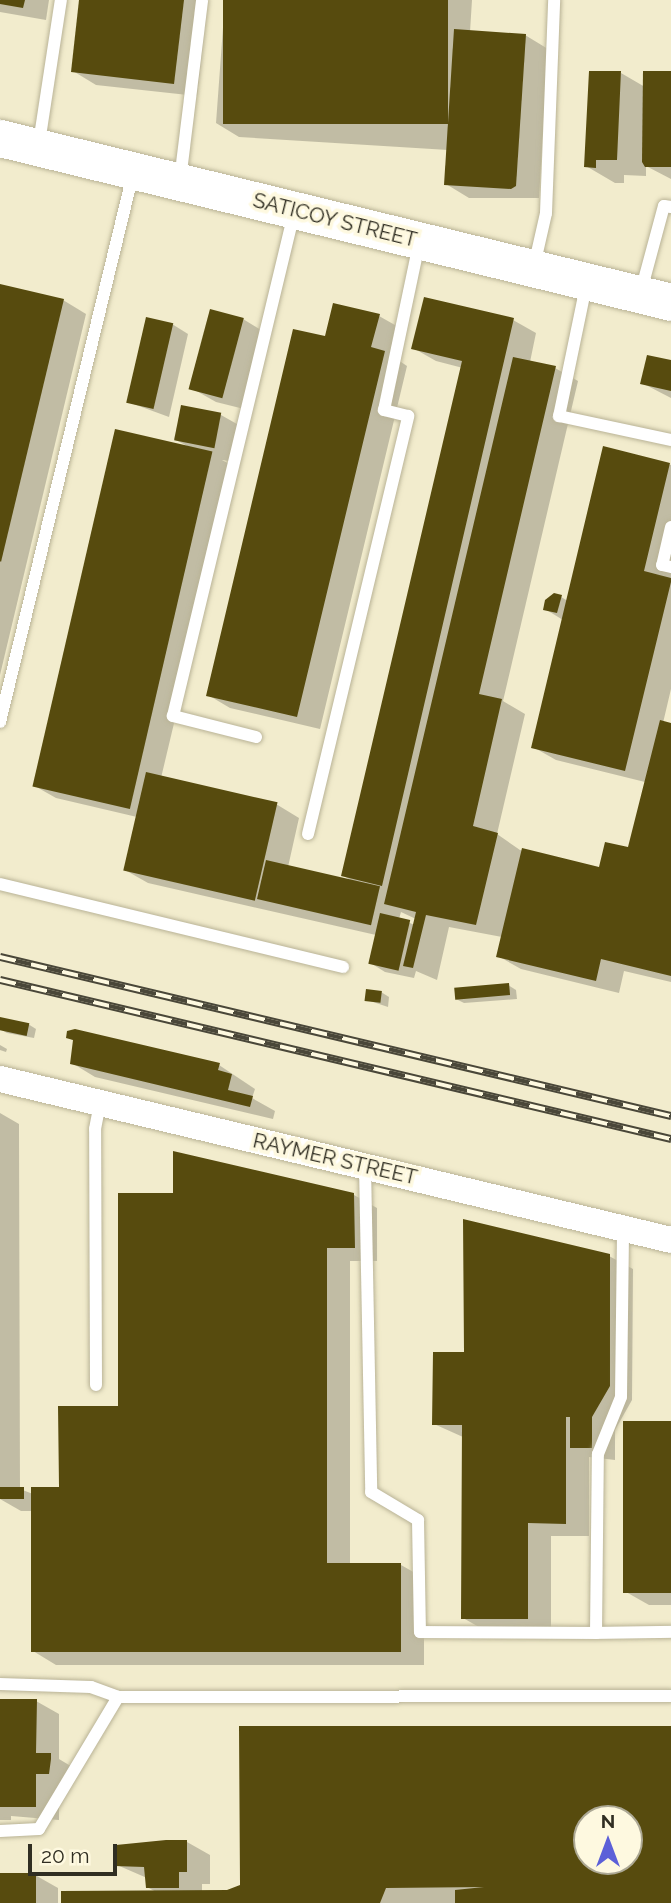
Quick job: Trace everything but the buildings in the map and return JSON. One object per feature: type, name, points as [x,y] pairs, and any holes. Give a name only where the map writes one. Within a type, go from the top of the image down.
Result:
[{"type":"street","name":"SATICOY STREET","points":[[0,138],[656,298]]},
{"type":"street","name":"RAYMER STREET","points":[[0,1079],[671,1240]]},
{"type":"lane","points":[[39,147],[61,0]]},
{"type":"lane","points":[[180,182],[202,0]]},
{"type":"lane","points":[[533,270],[546,213],[554,0]]},
{"type":"lane","points":[[0,722],[134,171]]},
{"type":"lane","points":[[656,298],[664,206],[671,207]]},
{"type":"lane","points":[[257,737],[173,716],[295,209]]},
{"type":"lane","points":[[308,834],[408,416],[384,410],[420,241]]},
{"type":"lane","points":[[586,282],[559,416],[671,440]]},
{"type":"lane","points":[[671,527],[662,565],[671,567]]},
{"type":"lane","points":[[0,884],[343,967]]},
{"type":"lane","points":[[96,1385],[95,1129],[100,1103]]},
{"type":"lane","points":[[365,1166],[371,1492],[418,1520],[420,1632],[671,1632]]},
{"type":"lane","points":[[596,1633],[598,1454],[621,1397],[624,1228]]},
{"type":"lane","points":[[0,1684],[91,1687],[118,1697],[671,1696]]},
{"type":"lane","points":[[0,1830],[39,1829],[118,1697]]},
{"type":"railway","points":[[0,957],[671,1116]]},
{"type":"railway","points":[[0,980],[671,1139]]}]
